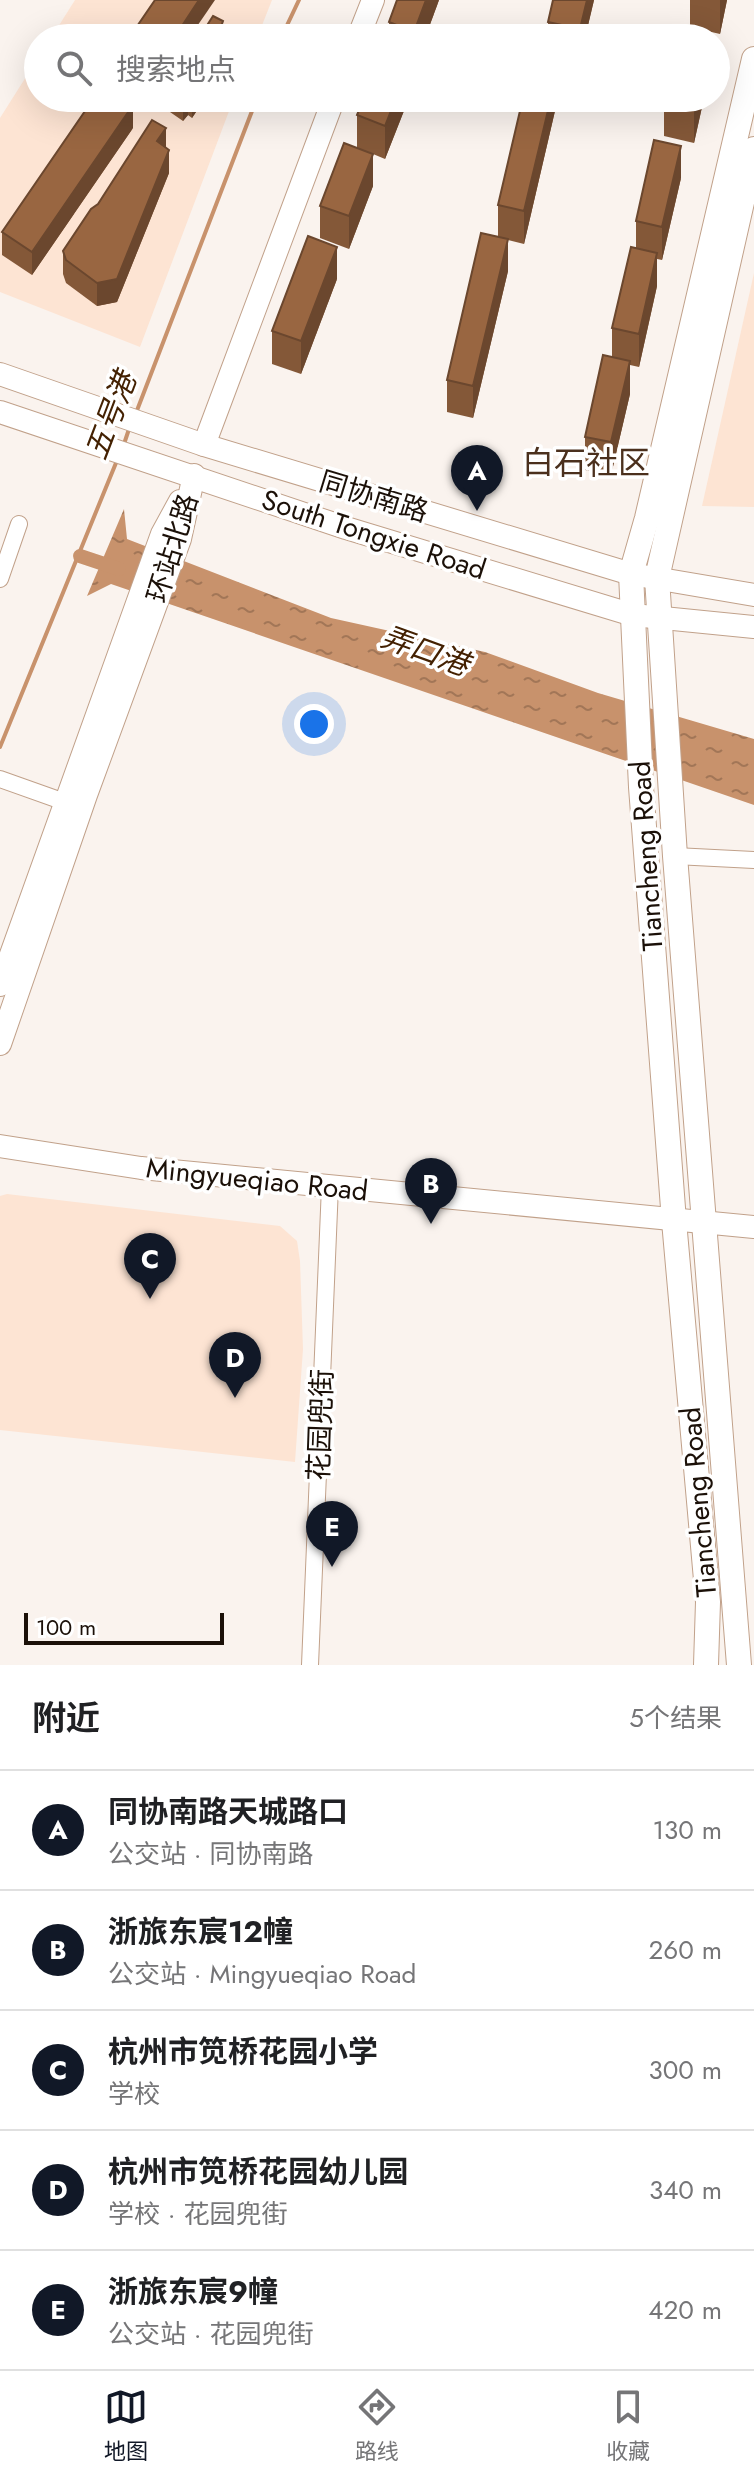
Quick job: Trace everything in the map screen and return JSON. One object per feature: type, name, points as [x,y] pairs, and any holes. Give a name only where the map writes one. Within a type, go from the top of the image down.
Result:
[{"type":"main road","points":[[364,24],[373,0]]},
{"type":"main road","name":"Tiancheng Road","points":[[739,1665],[670,791],[657,578],[748,158],[754,59]]},
{"type":"main road","points":[[204,445],[329,112]]},
{"type":"main road","name":"Tiancheng Road","points":[[706,1665],[708,1602],[674,1221],[641,787],[631,574],[748,158]]},
{"type":"main road","name":"同协南路","points":[[0,374],[204,445],[631,574],[754,595]]},
{"type":"main road","name":"South Tongxie Road","points":[[0,412],[355,531],[633,615],[754,627]]},
{"type":"main road","name":"环站北路","points":[[0,985],[66,802],[142,617],[194,475]]},
{"type":"main road","name":"环站北路","points":[[0,1044],[66,802]]},
{"type":"main road","name":"Mingyueqiao Road","points":[[0,1146],[141,1168],[754,1227]]},
{"type":"street","points":[[0,579],[19,524]]},
{"type":"street","points":[[0,779],[66,802]]},
{"type":"street","points":[[675,856],[754,860]]},
{"type":"street","name":"花园兜街","points":[[310,1665],[330,1186]]},
{"type":"shaded area","points":[[75,0],[272,0],[263,24],[60,24]]},
{"type":"shaded area","points":[[24,80],[24,112],[229,112],[140,347],[0,292],[0,118]]},
{"type":"shaded area","points":[[754,273],[754,507],[702,506]]},
{"type":"shaded area","points":[[7,1194],[280,1226],[297,1241],[303,1349],[295,1462],[0,1430],[0,1196]]},
{"type":"water","points":[[124,509],[127,539],[331,618],[485,652],[598,693],[754,739],[754,805],[111,584],[87,596]]},
{"type":"building","points":[[155,0],[199,0],[183,24],[139,24]]},
{"type":"building","points":[[397,0],[426,0],[417,24],[389,22]]},
{"type":"building","points":[[553,0],[587,0],[581,24],[548,22]]},
{"type":"building","points":[[213,16],[223,21],[222,24],[208,24]]},
{"type":"building","points":[[84,112],[128,112],[32,252],[2,232]]},
{"type":"building","points":[[358,112],[390,112],[385,126],[357,115]]},
{"type":"building","points":[[520,112],[548,112],[524,211],[498,205]]},
{"type":"building","points":[[152,120],[166,128],[157,141],[169,150],[117,279],[97,283],[66,260],[63,251],[91,209],[98,204]]},
{"type":"building","points":[[654,140],[681,146],[662,227],[636,221]]},
{"type":"building","points":[[344,143],[373,154],[349,216],[320,206]]},
{"type":"building","points":[[481,233],[508,239],[473,386],[447,380]]},
{"type":"building","points":[[308,236],[337,247],[301,341],[272,331]]},
{"type":"building","points":[[631,247],[657,253],[639,334],[612,328]]},
{"type":"building","points":[[603,355],[630,361],[611,442],[585,437]]},
{"type":"waterway","name":"五号港","points":[[288,24],[299,0]]},
{"type":"waterway","name":"五号港","points":[[136,413],[252,112]]},
{"type":"waterway","name":"五号港","points":[[123,447],[129,429]]},
{"type":"waterway","name":"五号港","points":[[0,747],[118,458]]},
{"type":"waterway","name":"弄口港","points":[[80,556],[119,569]]},
{"type":"place","name":"同协南路天城路口","points":[[477,511]]},
{"type":"place","name":"浙旅东宸12幢","points":[[431,1224]]},
{"type":"place","name":"杭州市笕桥花园小学","points":[[150,1299]]},
{"type":"place","name":"杭州市笕桥花园幼儿园","points":[[235,1398]]},
{"type":"place","name":"浙旅东宸9幢","points":[[332,1567]]},
{"type":"district","name":"白石社区","points":[[586,463]]}]
